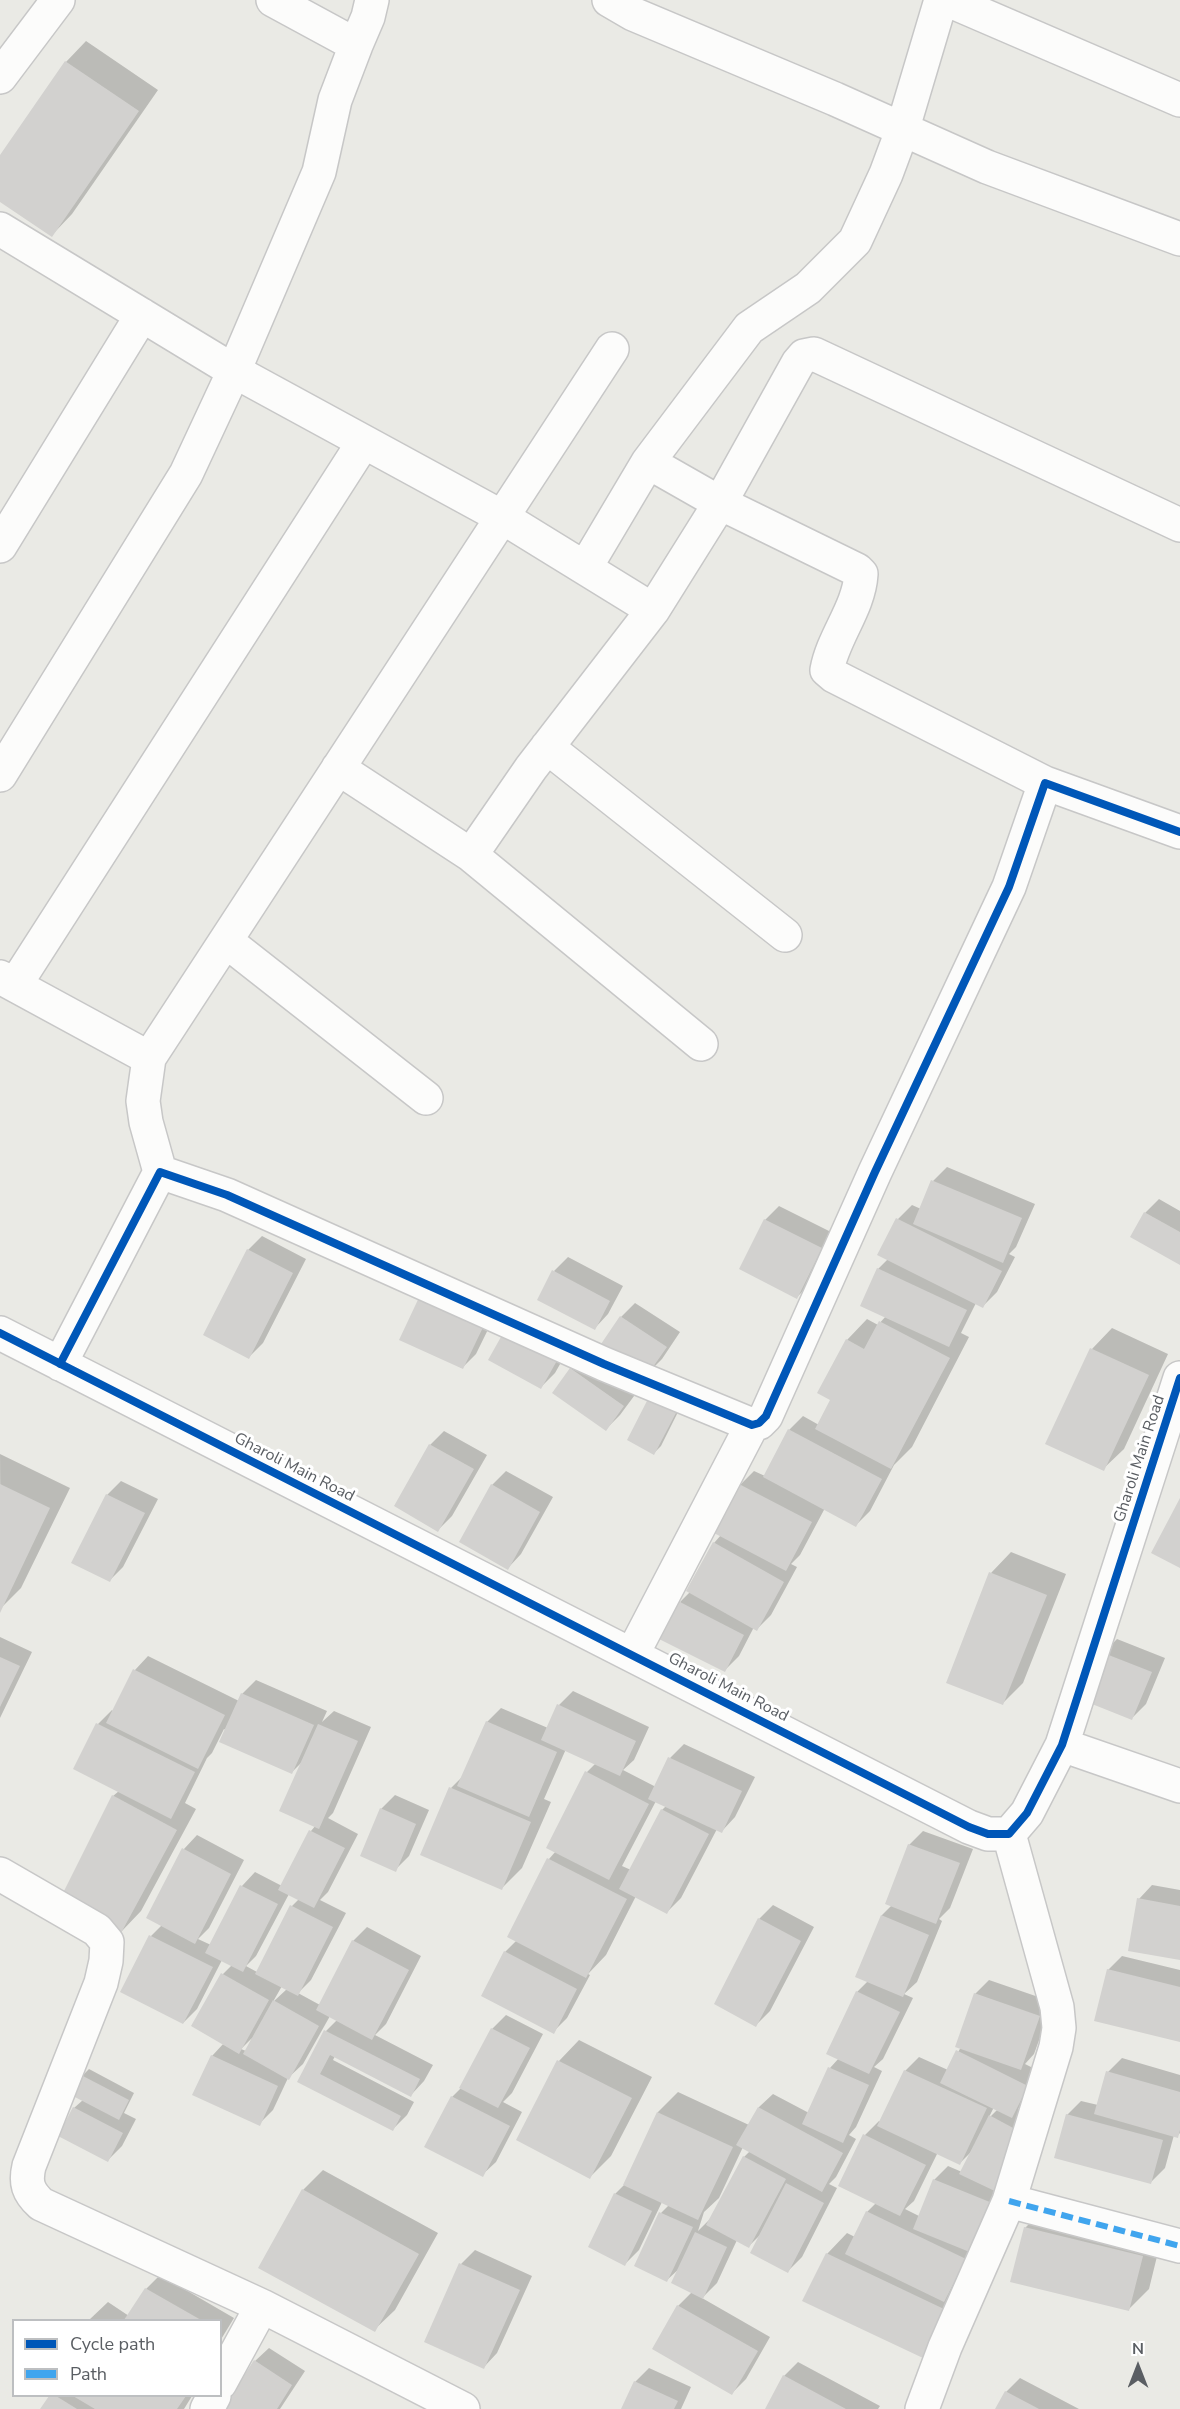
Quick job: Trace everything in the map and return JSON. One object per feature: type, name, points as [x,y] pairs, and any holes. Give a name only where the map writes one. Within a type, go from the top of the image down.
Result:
[{"type":"street","points":[[0,77],[58,0]]},
{"type":"street","points":[[273,0],[356,45]]},
{"type":"street","points":[[0,775],[186,474],[234,371],[319,172],[335,100],[368,17],[372,0]]},
{"type":"street","points":[[609,0],[633,14],[835,99],[902,131],[987,167],[1180,239]]},
{"type":"street","points":[[585,568],[648,462],[749,328],[808,288],[855,241],[886,174],[902,131],[941,0]]},
{"type":"street","points":[[948,0],[1180,100]]},
{"type":"street","points":[[0,229],[234,371],[502,517],[653,610]]},
{"type":"street","points":[[0,546],[142,315]]},
{"type":"street","points":[[60,1364],[160,1172],[146,1122],[143,1101],[149,1058],[612,349]]},
{"type":"street","points":[[471,855],[547,747],[653,610],[720,503],[804,356],[814,354],[1180,525]]},
{"type":"street","points":[[149,1058],[7,981],[363,443]]},
{"type":"street","points":[[648,462],[720,503],[861,574],[844,625],[828,662],[827,670],[834,676],[1045,783],[1180,832]]},
{"type":"street","points":[[547,747],[785,935]]},
{"type":"street","points":[[338,768],[471,855],[701,1044]]},
{"type":"street","points":[[160,1172],[227,1195],[604,1364],[752,1425],[759,1423],[766,1416],[875,1172],[1009,887],[1045,783]]},
{"type":"street","points":[[226,940],[426,1098]]},
{"type":"street","name":"Gharoli Main Road","points":[[0,1334],[969,1827],[988,1834],[1010,1834],[1027,1813],[1062,1745],[1180,1378]]},
{"type":"street","points":[[632,1655],[752,1425]]},
{"type":"street","points":[[1062,1745],[1180,1786]]},
{"type":"street","points":[[922,2409],[945,2347],[1010,2201],[1056,2047],[1059,2028],[1057,2007],[1010,1834]]},
{"type":"street","points":[[0,1875],[97,1930],[106,1942],[106,1961],[101,1983],[29,2166],[26,2180],[31,2194],[41,2204],[262,2306],[463,2409]]},
{"type":"street","points":[[1010,2201],[1180,2246]]},
{"type":"street","points":[[222,2379],[262,2306]]},
{"type":"building","points":[[65,61],[139,111],[52,237],[0,202],[0,155]]},
{"type":"building","points":[[931,1180],[1022,1218],[1003,1263],[913,1224]]},
{"type":"building","points":[[1144,1212],[1180,1232],[1180,1265],[1130,1237]]},
{"type":"building","points":[[896,1218],[1002,1271],[983,1308],[877,1255]]},
{"type":"building","points":[[764,1219],[822,1248],[797,1299],[739,1269]]},
{"type":"building","points":[[247,1249],[293,1273],[249,1359],[203,1335]]},
{"type":"building","points":[[877,1268],[967,1310],[949,1347],[860,1306]]},
{"type":"building","points":[[552,1270],[610,1301],[595,1330],[537,1300]]},
{"type":"building","points":[[423,1289],[487,1319],[463,1369],[399,1340]]},
{"type":"building","points":[[620,1316],[667,1347],[648,1374],[601,1344]]},
{"type":"building","points":[[879,1321],[950,1358],[891,1469],[815,1429],[830,1400],[817,1393],[846,1339],[864,1349]]},
{"type":"building","points":[[506,1328],[559,1357],[541,1389],[488,1360]]},
{"type":"building","points":[[1090,1348],[1149,1375],[1104,1471],[1045,1444]]},
{"type":"building","points":[[570,1368],[624,1406],[606,1431],[552,1393]]},
{"type":"building","points":[[649,1397],[677,1411],[654,1455],[627,1440]]},
{"type":"building","points":[[788,1429],[882,1479],[856,1527],[763,1477]]},
{"type":"building","points":[[429,1444],[474,1469],[438,1532],[394,1506]]},
{"type":"building","points":[[0,1484],[50,1508],[0,1613]]},
{"type":"building","points":[[491,1484],[540,1512],[508,1570],[459,1542]]},
{"type":"building","points":[[739,1484],[812,1522],[786,1571],[714,1533]]},
{"type":"building","points":[[106,1494],[145,1513],[110,1582],[71,1563]]},
{"type":"building","points":[[1180,1498],[1180,1568],[1151,1553]]},
{"type":"building","points":[[713,1542],[784,1582],[757,1631],[686,1591]]},
{"type":"building","points":[[989,1572],[1047,1595],[1003,1705],[946,1683]]},
{"type":"building","points":[[678,1601],[744,1635],[725,1672],[659,1639]]},
{"type":"building","points":[[1101,1652],[1152,1672],[1132,1720],[1082,1700]]},
{"type":"building","points":[[0,1657],[20,1666],[0,1707]]},
{"type":"building","points":[[133,1669],[225,1715],[198,1769],[106,1723]]},
{"type":"building","points":[[241,1693],[314,1725],[292,1774],[219,1742]]},
{"type":"building","points":[[557,1704],[636,1741],[620,1776],[541,1740]]},
{"type":"building","points":[[486,1721],[557,1752],[529,1817],[457,1786]]},
{"type":"building","points":[[96,1723],[195,1772],[171,1819],[73,1769]]},
{"type":"building","points":[[318,1724],[358,1741],[319,1829],[279,1811]]},
{"type":"building","points":[[668,1757],[742,1791],[722,1833],[648,1799]]},
{"type":"building","points":[[585,1771],[649,1804],[609,1880],[546,1848]]},
{"type":"building","points":[[449,1787],[531,1822],[502,1890],[420,1855]]},
{"type":"building","points":[[112,1795],[177,1830],[121,1933],[61,1897]]},
{"type":"building","points":[[380,1808],[416,1824],[396,1872],[360,1856]]},
{"type":"building","points":[[661,1809],[709,1834],[667,1914],[619,1889]]},
{"type":"building","points":[[309,1830],[345,1848],[314,1908],[278,1890]]},
{"type":"building","points":[[908,1844],[960,1863],[936,1924],[885,1904]]},
{"type":"building","points":[[182,1848],[231,1874],[195,1944],[146,1918]]},
{"type":"building","points":[[547,1858],[627,1899],[586,1978],[507,1937]]},
{"type":"building","points":[[240,1885],[278,1904],[243,1972],[205,1953]]},
{"type":"building","points":[[1137,1898],[1180,1906],[1180,1960],[1128,1951]]},
{"type":"building","points":[[290,1905],[333,1927],[298,1996],[255,1974]]},
{"type":"building","points":[[881,1915],[929,1935],[903,1997],[855,1977]]},
{"type":"building","points":[[758,1918],[801,1941],[756,2027],[714,2004]]},
{"type":"building","points":[[149,1935],[213,1967],[183,2024],[120,1992]]},
{"type":"building","points":[[352,1940],[409,1970],[372,2040],[316,2010]]},
{"type":"building","points":[[504,1951],[577,1989],[554,2034],[481,1996]]},
{"type":"building","points":[[1107,1969],[1180,1987],[1180,2042],[1094,2021]]},
{"type":"building","points":[[221,1973],[269,2000],[239,2054],[191,2026]]},
{"type":"building","points":[[856,1991],[900,2012],[869,2074],[826,2054]]},
{"type":"building","points":[[974,1993],[1040,2016],[1021,2070],[955,2047]]},
{"type":"building","points":[[273,2000],[319,2026],[289,2080],[243,2054]]},
{"type":"building","points":[[491,2028],[530,2048],[498,2108],[459,2088]]},
{"type":"building","points":[[324,2030],[420,2079],[411,2097],[330,2055],[320,2074],[401,2116],[393,2131],[297,2082]]},
{"type":"building","points":[[956,2050],[1028,2086],[1012,2118],[940,2083]]},
{"type":"building","points":[[211,2055],[278,2086],[260,2126],[192,2095]]},
{"type":"building","points":[[557,2060],[632,2098],[590,2179],[516,2140]]},
{"type":"building","points":[[828,2067],[869,2085],[843,2143],[802,2124]]},
{"type":"building","points":[[904,2070],[987,2108],[960,2165],[877,2126]]},
{"type":"building","points":[[1106,2071],[1180,2092],[1178,2138],[1094,2114]]},
{"type":"building","points":[[81,2075],[129,2100],[119,2120],[71,2095]]},
{"type":"building","points":[[451,2096],[510,2126],[483,2177],[424,2147]]},
{"type":"building","points":[[73,2107],[123,2133],[108,2162],[58,2136]]},
{"type":"building","points":[[758,2107],[843,2153],[822,2192],[736,2145]]},
{"type":"building","points":[[657,2112],[733,2147],[698,2220],[623,2185]]},
{"type":"building","points":[[1066,2114],[1163,2140],[1151,2184],[1054,2158]]},
{"type":"building","points":[[989,2115],[1028,2136],[999,2193],[959,2174]]},
{"type":"building","points":[[863,2134],[926,2165],[900,2216],[838,2186]]},
{"type":"building","points":[[743,2156],[786,2179],[749,2248],[706,2225]]},
{"type":"building","points":[[933,2179],[1002,2207],[982,2257],[913,2229]]},
{"type":"building","points":[[786,2183],[824,2203],[788,2273],[750,2253]]},
{"type":"building","points":[[302,2189],[419,2254],[375,2332],[258,2268]]},
{"type":"building","points":[[614,2193],[652,2211],[625,2266],[588,2247]]},
{"type":"building","points":[[866,2211],[966,2259],[944,2302],[845,2254]]},
{"type":"building","points":[[659,2212],[693,2227],[667,2282],[634,2266]]},
{"type":"building","points":[[1024,2227],[1143,2256],[1129,2311],[1010,2282]]},
{"type":"building","points":[[695,2232],[727,2247],[703,2299],[671,2283]]},
{"type":"building","points":[[826,2253],[946,2310],[923,2358],[802,2301]]},
{"type":"building","points":[[459,2263],[520,2290],[484,2369],[424,2342]]},
{"type":"building","points":[[145,2288],[199,2319],[125,2319]]},
{"type":"building","points":[[677,2305],[758,2351],[732,2395],[652,2349]]},
{"type":"building","points":[[254,2360],[292,2385],[277,2409],[222,2409]]},
{"type":"building","points":[[783,2375],[846,2409],[765,2409]]},
{"type":"building","points":[[634,2381],[678,2401],[674,2409],[621,2409]]},
{"type":"building","points":[[1005,2391],[1039,2409],[995,2409]]},
{"type":"building","points":[[48,2397],[58,2397],[77,2409],[40,2409]]},
{"type":"building","points":[[75,2397],[185,2397],[177,2409],[95,2409]]},
{"type":"marked path","points":[[1009,2201],[1180,2246]]},
{"type":"cycle path","points":[[60,1364],[160,1172],[227,1195],[604,1364],[752,1425],[759,1423],[766,1416],[875,1172],[1009,887],[1045,783],[1180,832]]},
{"type":"cycle path","points":[[0,1333],[969,1827],[988,1834],[1009,1834],[1027,1813],[1062,1745],[1180,1378]]}]
